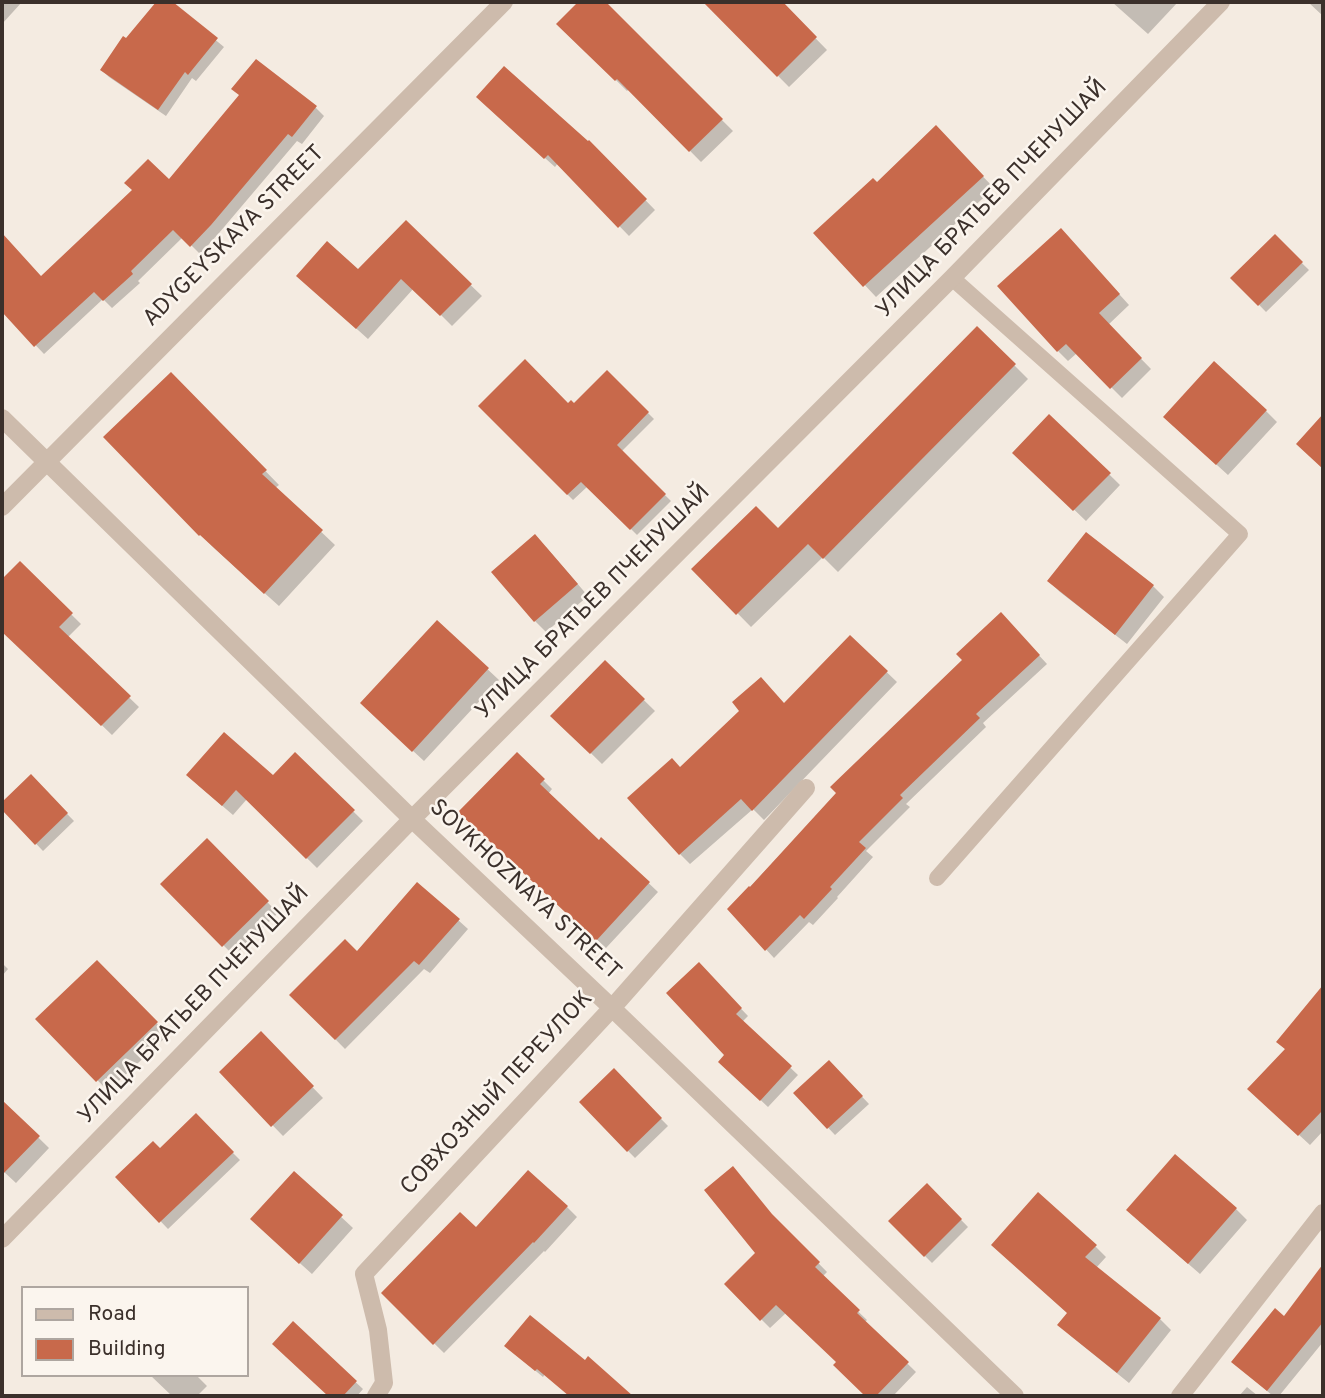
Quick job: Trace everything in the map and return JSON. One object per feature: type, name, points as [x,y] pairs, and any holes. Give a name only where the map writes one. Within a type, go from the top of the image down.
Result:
[{"type":"street","name":"ADYGEYSKAYA STREET","points":[[2,507],[504,2]]},
{"type":"street","name":"УЛИЦА БРАТЬЕВ ПЧЕНУШАЙ","points":[[2,1239],[412,819],[952,278],[1221,2]]},
{"type":"street","name":"SOVKHOZNAYA STREET","points":[[2,418],[412,819],[1015,1396]]},
{"type":"street","name":"СОВХОЗНЫЙ ПЕРЕУЛОК","points":[[376,1396],[384,1383],[378,1330],[364,1274],[612,1008],[806,788]]},
{"type":"street","points":[[1180,1396],[1323,1213]]},
{"type":"lane","points":[[937,877],[1240,534],[952,278]]},
{"type":"building","points":[[156,2],[173,2],[218,38],[188,75],[185,72],[158,110],[100,70],[123,36],[126,38]]},
{"type":"building","points":[[578,2],[606,2],[723,119],[689,152],[617,79],[615,81],[556,24]]},
{"type":"building","points":[[703,2],[783,2],[817,37],[777,77]]},
{"type":"building","points":[[256,59],[317,106],[292,137],[288,134],[190,247],[173,230],[131,271],[133,274],[103,301],[94,292],[34,347],[2,312],[2,233],[41,276],[132,190],[124,183],[148,159],[169,179],[239,95],[231,89]]},
{"type":"building","points":[[504,66],[589,140],[647,199],[618,228],[548,155],[544,159],[476,97]]},
{"type":"building","points":[[936,125],[984,176],[863,287],[813,233],[873,178],[877,182]]},
{"type":"building","points":[[406,220],[472,284],[440,316],[401,279],[356,329],[296,276],[327,241],[358,269]]},
{"type":"building","points":[[1061,228],[1120,294],[1099,313],[1142,358],[1110,389],[1066,344],[1057,352],[997,286]]},
{"type":"building","points":[[1275,234],[1303,262],[1258,306],[1230,278]]},
{"type":"building","points":[[977,326],[1016,364],[823,559],[808,544],[736,615],[691,569],[756,506],[778,528]]},
{"type":"building","points":[[525,359],[568,403],[571,400],[574,403],[607,370],[649,412],[617,445],[666,494],[630,530],[581,482],[567,495],[478,406]]},
{"type":"building","points":[[1214,361],[1267,410],[1216,465],[1163,417]]},
{"type":"building","points":[[171,372],[267,470],[262,474],[323,530],[264,594],[199,536],[103,437]]},
{"type":"building","points":[[1049,414],[1111,473],[1073,511],[1012,453]]},
{"type":"building","points":[[1323,414],[1323,469],[1296,444]]},
{"type":"building","points":[[1086,532],[1154,585],[1115,635],[1047,581]]},
{"type":"building","points":[[535,534],[578,584],[534,622],[491,572]]},
{"type":"building","points":[[20,561],[73,613],[59,627],[131,696],[101,726],[2,632],[2,579]]},
{"type":"building","points":[[1001,612],[1040,655],[976,714],[980,718],[900,795],[903,798],[859,842],[866,848],[830,887],[832,889],[804,919],[800,915],[765,951],[727,909],[836,793],[830,787],[962,660],[956,654]]},
{"type":"building","points":[[437,620],[489,668],[412,752],[360,703]]},
{"type":"building","points":[[850,635],[888,671],[752,811],[741,799],[679,855],[627,798],[672,758],[680,767],[739,711],[732,702],[761,677],[784,703]]},
{"type":"building","points":[[605,660],[645,699],[590,754],[550,716]]},
{"type":"building","points":[[224,732],[273,775],[295,752],[355,810],[306,859],[236,790],[222,806],[186,775]]},
{"type":"building","points":[[517,752],[545,779],[540,784],[599,840],[601,837],[650,882],[596,941],[458,812]]},
{"type":"building","points":[[31,774],[68,813],[35,845],[2,810],[2,802]]},
{"type":"building","points":[[207,838],[269,901],[222,947],[160,884]]},
{"type":"building","points":[[417,882],[460,919],[419,965],[414,961],[335,1040],[289,995],[345,939],[357,951]]},
{"type":"building","points":[[97,960],[158,1022],[96,1082],[35,1019]]},
{"type":"building","points":[[699,962],[742,1008],[736,1014],[792,1066],[760,1101],[718,1062],[724,1055],[666,993]]},
{"type":"building","points":[[1323,985],[1323,1110],[1298,1136],[1247,1089],[1285,1049],[1276,1042]]},
{"type":"building","points":[[261,1031],[314,1086],[271,1127],[219,1072]]},
{"type":"building","points":[[829,1060],[863,1096],[827,1129],[793,1093]]},
{"type":"building","points":[[614,1068],[662,1118],[627,1152],[579,1102]]},
{"type":"building","points":[[2,1100],[40,1136],[2,1175]]},
{"type":"building","points":[[196,1113],[234,1152],[159,1223],[115,1177],[153,1141],[160,1148]]},
{"type":"building","points":[[1175,1154],[1237,1208],[1188,1264],[1126,1210]]},
{"type":"building","points":[[733,1166],[772,1214],[820,1262],[815,1267],[860,1310],[857,1313],[909,1362],[876,1396],[865,1396],[833,1365],[836,1362],[776,1305],[760,1321],[724,1284],[755,1253],[704,1190]]},
{"type":"building","points":[[528,1170],[568,1206],[433,1345],[381,1293],[460,1212],[476,1227]]},
{"type":"building","points":[[294,1171],[343,1215],[299,1264],[250,1219]]},
{"type":"building","points":[[927,1183],[962,1219],[924,1257],[888,1221]]},
{"type":"building","points":[[1038,1192],[1097,1245],[1085,1257],[1161,1318],[1117,1373],[1057,1325],[1067,1313],[991,1245]]},
{"type":"building","points":[[1323,1264],[1323,1322],[1267,1391],[1231,1362],[1275,1308],[1284,1316]]},
{"type":"building","points":[[530,1315],[585,1360],[588,1356],[633,1396],[569,1396],[537,1369],[535,1371],[504,1346]]},
{"type":"building","points":[[293,1321],[357,1381],[343,1396],[328,1396],[272,1344]]}]
